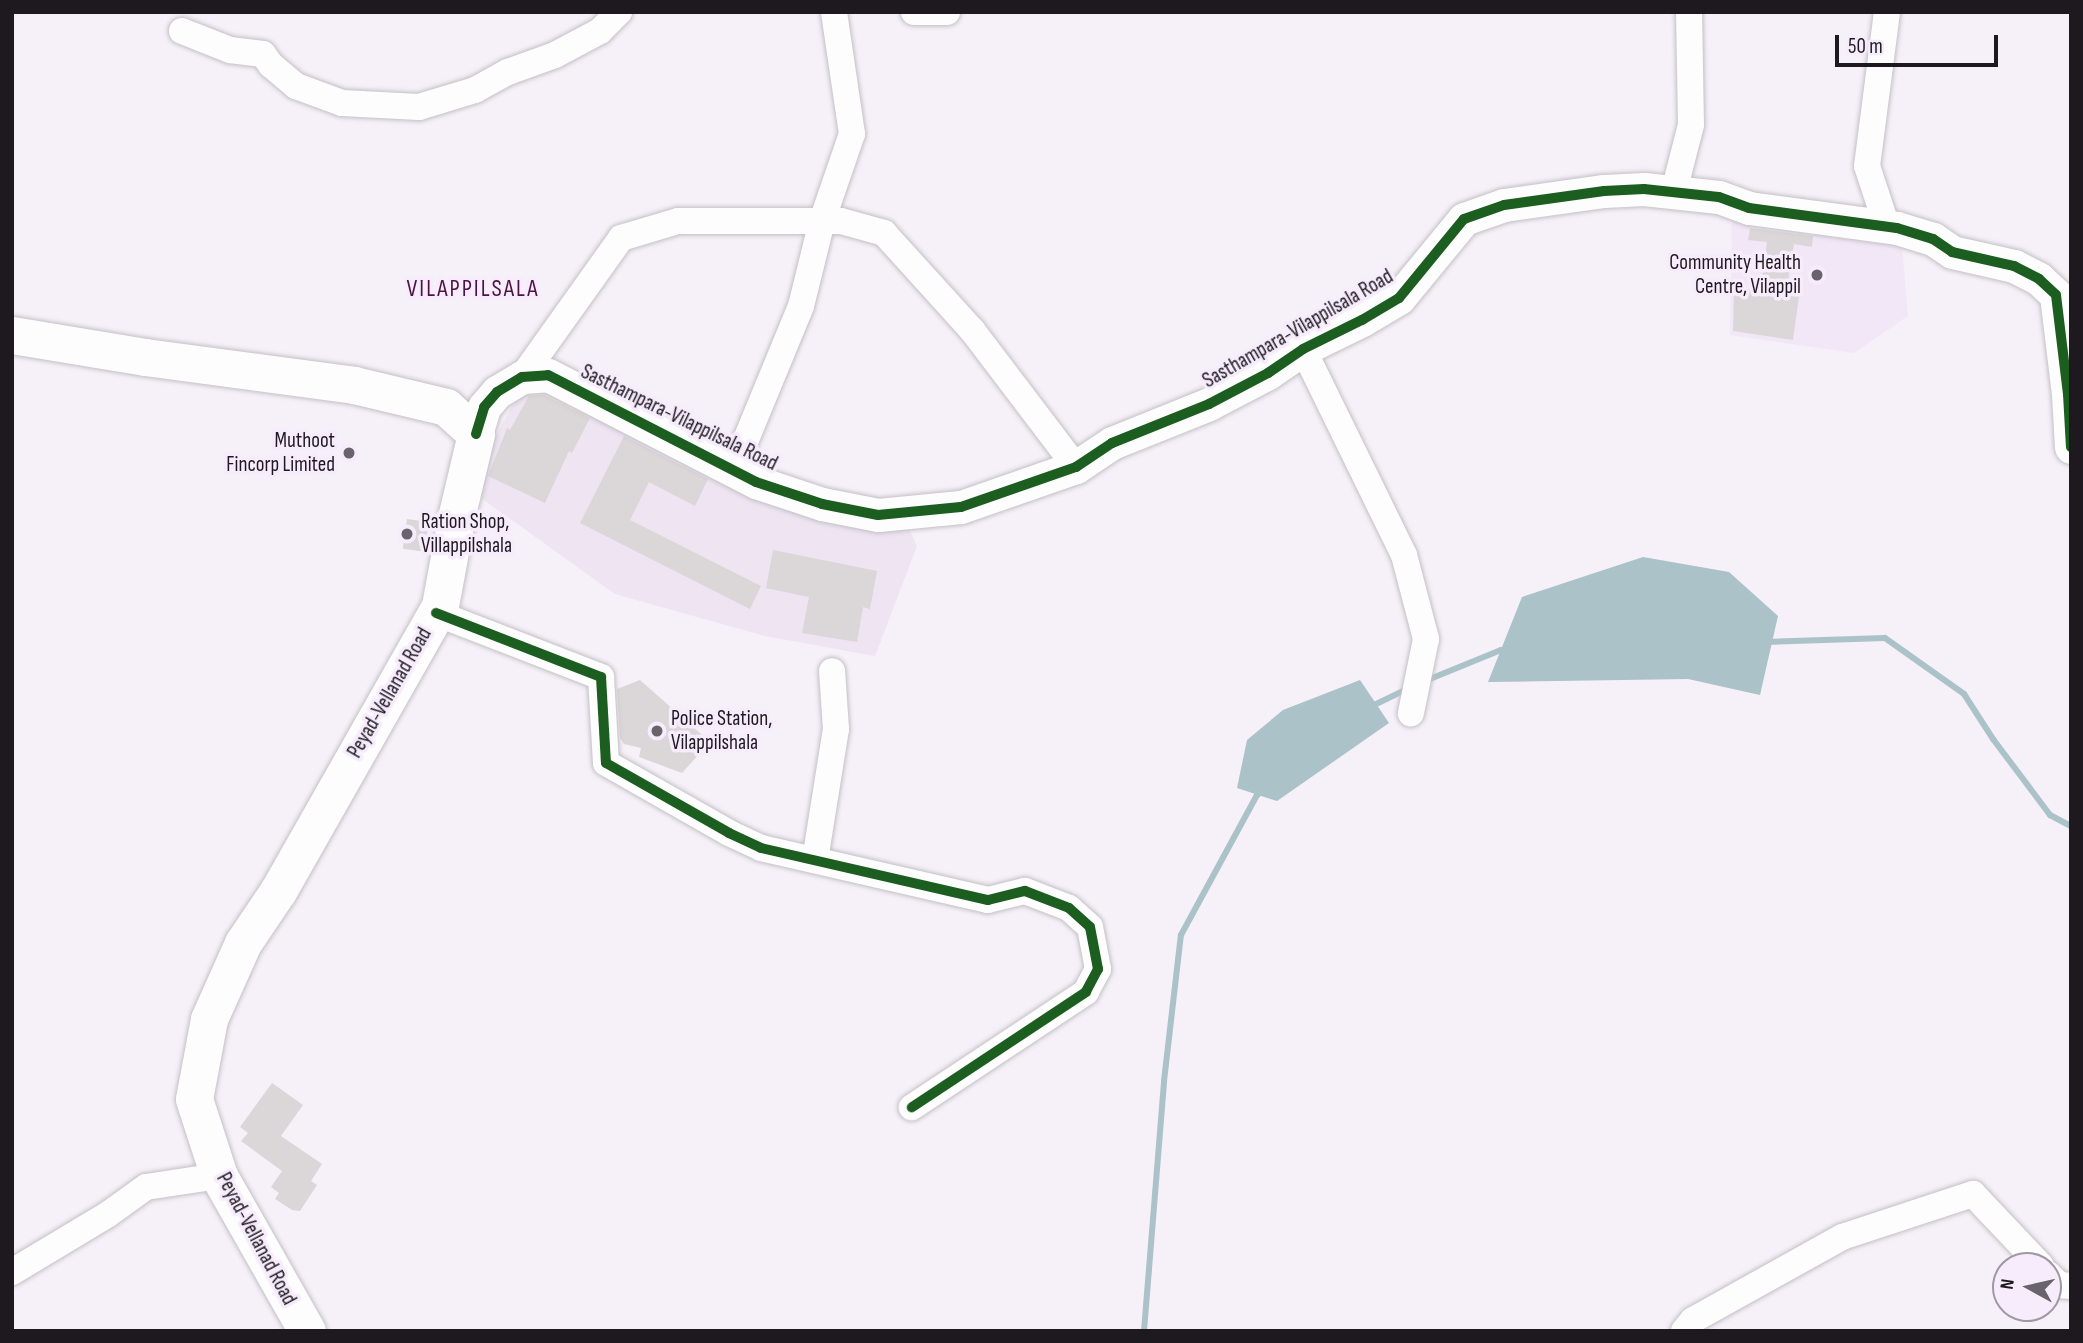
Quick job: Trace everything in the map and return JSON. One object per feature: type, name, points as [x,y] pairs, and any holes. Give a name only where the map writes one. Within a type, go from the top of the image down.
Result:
[{"type":"main road","points":[[12,335],[145,357],[354,385],[446,407],[476,434]]},
{"type":"main road","name":"Peyad-Vellanad Road","points":[[307,1331],[219,1175],[194,1099],[209,1019],[243,943],[278,891],[440,606],[457,514],[476,434]]},
{"type":"street","points":[[182,31],[230,50],[263,54],[271,65],[296,86],[342,103],[419,107],[475,90],[508,72],[555,55],[600,32],[620,12]]},
{"type":"street","points":[[733,471],[801,306],[822,221],[852,134],[834,12]]},
{"type":"street","points":[[914,12],[947,12]]},
{"type":"street","points":[[1673,195],[1691,125],[1689,12]]},
{"type":"street","points":[[1886,12],[1867,166],[1887,227]]},
{"type":"street","name":"Sasthampara-Vilappilsala Road","points":[[522,377],[548,375],[733,471],[822,505],[878,515],[961,507],[1076,467],[1112,443],[1183,417],[1268,373],[1303,349],[1399,298],[1464,219],[1504,205],[1604,191],[1644,189],[1673,195],[1719,197],[1749,208],[1887,227],[1933,239],[1952,252],[2014,266],[2039,279],[2056,295],[2068,394],[2071,447]]},
{"type":"street","points":[[476,434],[484,407],[498,392],[522,377],[621,238],[678,221],[841,221],[884,233],[972,330],[1076,467]]},
{"type":"street","points":[[1303,349],[1404,555],[1426,639],[1410,713]]},
{"type":"street","points":[[436,613],[601,677],[606,763],[729,834],[761,848],[988,900],[1025,891],[1069,908],[1090,927],[1098,969],[1086,992],[912,1107]]},
{"type":"street","points":[[816,860],[836,729],[832,671]]},
{"type":"street","points":[[12,1272],[107,1215],[146,1187],[219,1175]]},
{"type":"street","points":[[1684,1331],[1693,1320],[1842,1237],[1973,1194],[2028,1252]]},
{"type":"shaded area","name":"Community Health Centre, Vilappil","points":[[1732,208],[1901,234],[1908,316],[1854,353],[1730,335]]},
{"type":"shaded area","points":[[525,383],[570,391],[906,523],[917,546],[875,656],[765,636],[615,594],[467,488]]},
{"type":"water","points":[[1643,557],[1729,572],[1778,616],[1760,695],[1688,679],[1488,682],[1522,597]]},
{"type":"water","points":[[1360,680],[1389,723],[1277,801],[1237,788],[1247,740],[1283,710]]},
{"type":"building","points":[[1750,228],[1813,236],[1812,247],[1794,244],[1786,294],[1799,296],[1793,340],[1733,331],[1734,287],[1760,291],[1767,242],[1748,240]]},
{"type":"building","points":[[544,395],[590,418],[572,453],[569,451],[545,503],[488,476],[507,428],[510,430],[529,396]]},
{"type":"building","points":[[624,436],[708,479],[695,506],[649,482],[630,520],[761,586],[750,609],[580,523]]},
{"type":"building","points":[[407,519],[429,522],[425,552],[403,549]]},
{"type":"building","points":[[773,550],[877,571],[870,609],[863,607],[857,642],[802,633],[809,597],[766,588]]},
{"type":"building","name":"Police Station, Vilappilshala","points":[[640,680],[710,742],[682,773],[639,757],[641,748],[624,744],[620,738],[617,689]]},
{"type":"building","points":[[272,1083],[303,1105],[281,1136],[322,1164],[311,1181],[317,1185],[300,1211],[292,1210],[275,1199],[279,1193],[271,1187],[282,1171],[241,1141],[248,1133],[240,1127]]},
{"type":"waterway","points":[[1765,642],[1885,638],[1964,694],[1993,739],[2050,815],[2071,826]]},
{"type":"waterway","points":[[1425,681],[1509,649]]},
{"type":"waterway","points":[[1368,708],[1409,688]]},
{"type":"waterway","points":[[1144,1331],[1164,1081],[1181,935],[1257,795],[1264,790]]},
{"type":"cycle path","points":[[476,434],[484,407],[497,392],[522,377],[548,375],[756,482],[822,504],[878,515],[961,507],[1076,467],[1112,443],[1209,404],[1268,373],[1303,349],[1362,320],[1399,298],[1464,219],[1504,205],[1604,191],[1644,189],[1719,197],[1749,208],[1897,228],[1933,239],[1952,252],[2014,266],[2039,279],[2056,295],[2068,394],[2071,447]]},
{"type":"cycle path","points":[[436,613],[601,677],[606,763],[729,833],[761,848],[988,900],[1025,891],[1069,908],[1090,927],[1098,969],[1086,992],[912,1107]]},
{"type":"place","name":"Community Health Centre, Vilappil","points":[[1817,275]]},
{"type":"place","name":"Muthoot Fincorp Limited","points":[[349,453]]},
{"type":"place","name":"Ration Shop, Villappilshala","points":[[407,534]]},
{"type":"place","name":"Police Station, Vilappilshala","points":[[657,731]]},
{"type":"district","name":"VILAPPILSALA","points":[[473,289]]}]
